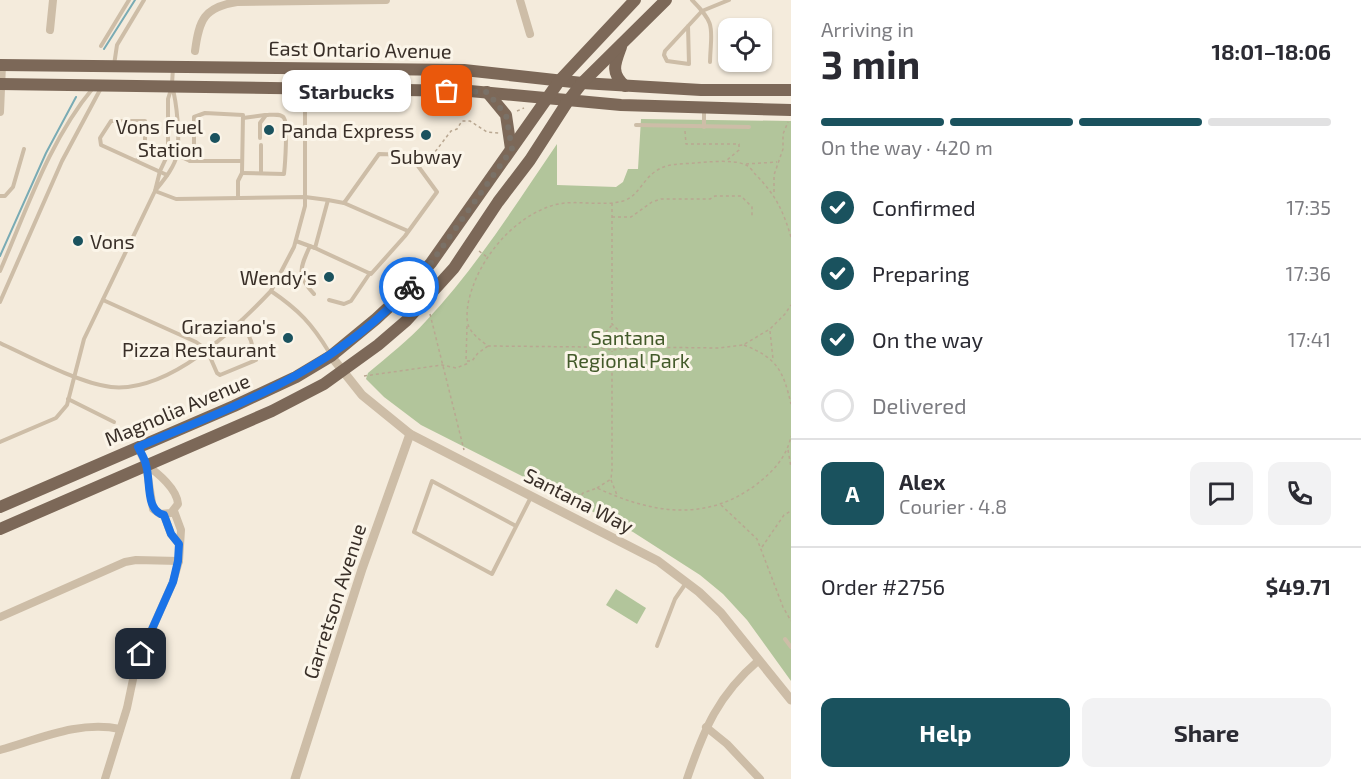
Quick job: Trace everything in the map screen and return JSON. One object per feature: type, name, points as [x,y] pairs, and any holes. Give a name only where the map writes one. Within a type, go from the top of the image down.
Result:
[{"type":"main road","name":"Magnolia Avenue","points":[[0,507],[268,391],[331,356],[376,319],[405,292],[425,269],[560,80],[635,0]]},
{"type":"main road","name":"Magnolia Avenue","points":[[0,529],[272,411],[324,384],[378,345],[406,321],[454,268],[582,83],[666,0]]},
{"type":"main road","points":[[623,41],[614,62],[619,81],[625,86]]},
{"type":"main road","name":"East Ontario Avenue","points":[[1,65],[464,69],[625,86],[701,90],[791,90]]},
{"type":"main road","name":"East Ontario Avenue","points":[[1,84],[487,92],[621,105],[790,114]]},
{"type":"main road","points":[[487,92],[506,115],[512,149]]},
{"type":"street","points":[[50,30],[53,0]]},
{"type":"street","points":[[195,51],[198,30],[203,18],[224,4],[386,0]]},
{"type":"street","points":[[523,1],[530,34]]},
{"type":"street","points":[[0,112],[1,65]]},
{"type":"street","name":"Santana Way","points":[[331,356],[362,395],[410,434],[658,561],[721,613],[791,700]]},
{"type":"street","name":"Garretson Avenue","points":[[295,779],[362,569],[410,434]]},
{"type":"street","points":[[138,447],[147,465],[152,505],[156,512],[164,515],[174,511],[178,504],[176,495],[161,476],[147,465]]},
{"type":"street","points":[[105,779],[127,708],[136,665],[173,582],[178,561],[181,525],[174,511]]},
{"type":"street","points":[[164,515],[171,534],[179,544]]},
{"type":"street","points":[[0,617],[125,562],[178,561]]},
{"type":"street","points":[[687,779],[706,727],[719,704],[738,679],[759,660]]},
{"type":"street","points":[[0,750],[84,727],[105,725],[120,729]]},
{"type":"street","points":[[706,727],[727,744],[760,779]]},
{"type":"lane","points":[[101,46],[129,0]]},
{"type":"lane","points":[[114,66],[117,45],[144,0]]},
{"type":"lane","points":[[693,0],[711,24],[710,62]]},
{"type":"lane","points":[[688,26],[689,64],[667,61],[665,51],[688,26],[702,11],[729,0]]},
{"type":"lane","points":[[155,191],[160,171],[168,154],[168,99],[172,86],[173,67]]},
{"type":"lane","points":[[0,271],[35,188],[64,129],[80,104],[99,85]]},
{"type":"lane","points":[[0,302],[62,161],[99,85]]},
{"type":"lane","points":[[0,442],[56,418],[67,405],[84,339],[155,191],[167,175],[177,155],[176,99],[172,86]]},
{"type":"lane","points":[[0,344],[74,376],[109,387],[135,386],[158,379],[207,350],[271,291],[296,241],[305,197],[306,88]]},
{"type":"lane","points":[[704,108],[704,127]]},
{"type":"lane","points":[[190,161],[194,155],[194,117],[205,113],[243,115],[242,173],[238,182],[238,197]]},
{"type":"lane","points":[[242,173],[284,174],[285,120],[283,116],[277,114],[243,118]]},
{"type":"lane","points":[[260,138],[260,123],[266,115]]},
{"type":"lane","points":[[137,160],[145,147],[145,121],[111,122],[100,138],[101,145],[167,175]]},
{"type":"lane","points":[[636,125],[749,127]]},
{"type":"lane","points":[[261,145],[261,173]]},
{"type":"lane","points":[[0,196],[5,196],[13,187],[24,149]]},
{"type":"lane","points":[[168,154],[190,161],[242,161]]},
{"type":"lane","points":[[329,300],[344,304],[351,301],[370,273],[408,231],[437,192],[410,155],[379,154],[344,203]]},
{"type":"lane","points":[[155,191],[176,199],[305,197],[328,200],[344,203],[408,231]]},
{"type":"lane","points":[[314,294],[302,282],[300,273],[313,247],[328,200]]},
{"type":"lane","points":[[296,241],[370,273]]},
{"type":"lane","points":[[271,291],[296,308],[316,331],[331,356]]},
{"type":"lane","points":[[103,300],[196,342],[207,350],[220,375],[256,360],[242,320]]},
{"type":"lane","points":[[69,399],[114,422]]},
{"type":"lane","points":[[516,526],[432,481],[414,532],[492,574],[516,526],[531,496]]},
{"type":"lane","points":[[657,646],[675,599],[687,583]]},
{"type":"lane","points":[[785,639],[791,648]]},
{"type":"path","points":[[790,114],[783,134],[783,149],[774,175],[774,194],[791,237]]},
{"type":"path","points":[[428,161],[451,131],[457,129],[462,121],[470,121],[487,132],[503,134]]},
{"type":"path","points":[[685,127],[686,144],[739,144],[739,150],[726,161]]},
{"type":"path","points":[[469,363],[466,361],[467,310],[475,280],[487,258],[505,236],[540,211],[563,203],[612,202],[628,199],[651,175],[665,166],[726,161],[745,164],[778,162]]},
{"type":"path","points":[[745,164],[774,194]]},
{"type":"path","points":[[612,217],[632,217],[652,202],[661,199],[710,199],[715,196],[741,196],[752,207],[752,217]]},
{"type":"path","points":[[593,347],[612,324],[612,202]]},
{"type":"path","points":[[479,251],[487,258]]},
{"type":"path","points":[[467,325],[476,337],[488,346],[593,347],[612,350],[719,348],[743,345],[770,329],[791,305]]},
{"type":"path","points":[[430,314],[464,450]]},
{"type":"path","points":[[785,314],[791,315]]},
{"type":"path","points":[[612,324],[636,348]]},
{"type":"path","points":[[770,329],[773,360],[784,378],[791,404]]},
{"type":"path","points":[[743,345],[773,360]]},
{"type":"path","points":[[364,376],[442,365],[456,368],[469,363],[488,346]]},
{"type":"path","points":[[612,350],[611,479],[618,496]]},
{"type":"path","points":[[791,436],[788,450],[791,467]]},
{"type":"path","points":[[597,488],[633,503],[657,508],[684,511],[720,504],[746,491],[765,477],[788,450]]},
{"type":"path","points":[[574,504],[583,494],[611,479]]},
{"type":"path","points":[[720,504],[751,531],[762,548],[783,607],[791,621]]},
{"type":"path","points":[[762,548],[784,515],[791,511]]},
{"type":"green space","name":"Santana Regional Park","points":[[641,119],[791,121],[791,681],[747,620],[723,594],[700,575],[633,532],[421,425],[384,397],[366,379],[368,373],[419,328],[462,279],[557,144],[557,185],[616,187],[623,182],[628,169],[638,169]]},
{"type":"green space","points":[[616,589],[646,608],[637,624],[606,605]]},
{"type":"waterway","points":[[104,49],[135,0]]},
{"type":"waterway","points":[[0,256],[46,153],[76,97]]},
{"type":"way so far","points":[[409,287],[431,263],[512,149],[506,115],[487,92],[447,91]]},
{"type":"place","name":"Starbucks","points":[[447,91]]},
{"type":"place","name":"Panda Express","points":[[269,130]]},
{"type":"place","name":"Subway","points":[[426,135]]},
{"type":"place","name":"Vons Fuel Station","points":[[215,138]]},
{"type":"place","name":"Vons","points":[[78,241]]},
{"type":"place","name":"Wendy's","points":[[329,277]]},
{"type":"place","name":"Graziano's Pizza Restaurant","points":[[288,338]]},
{"type":"route","points":[[141,654],[173,582],[179,544],[171,534],[164,515],[153,509],[147,465],[138,447],[296,377],[331,356],[376,319],[409,287]]}]
